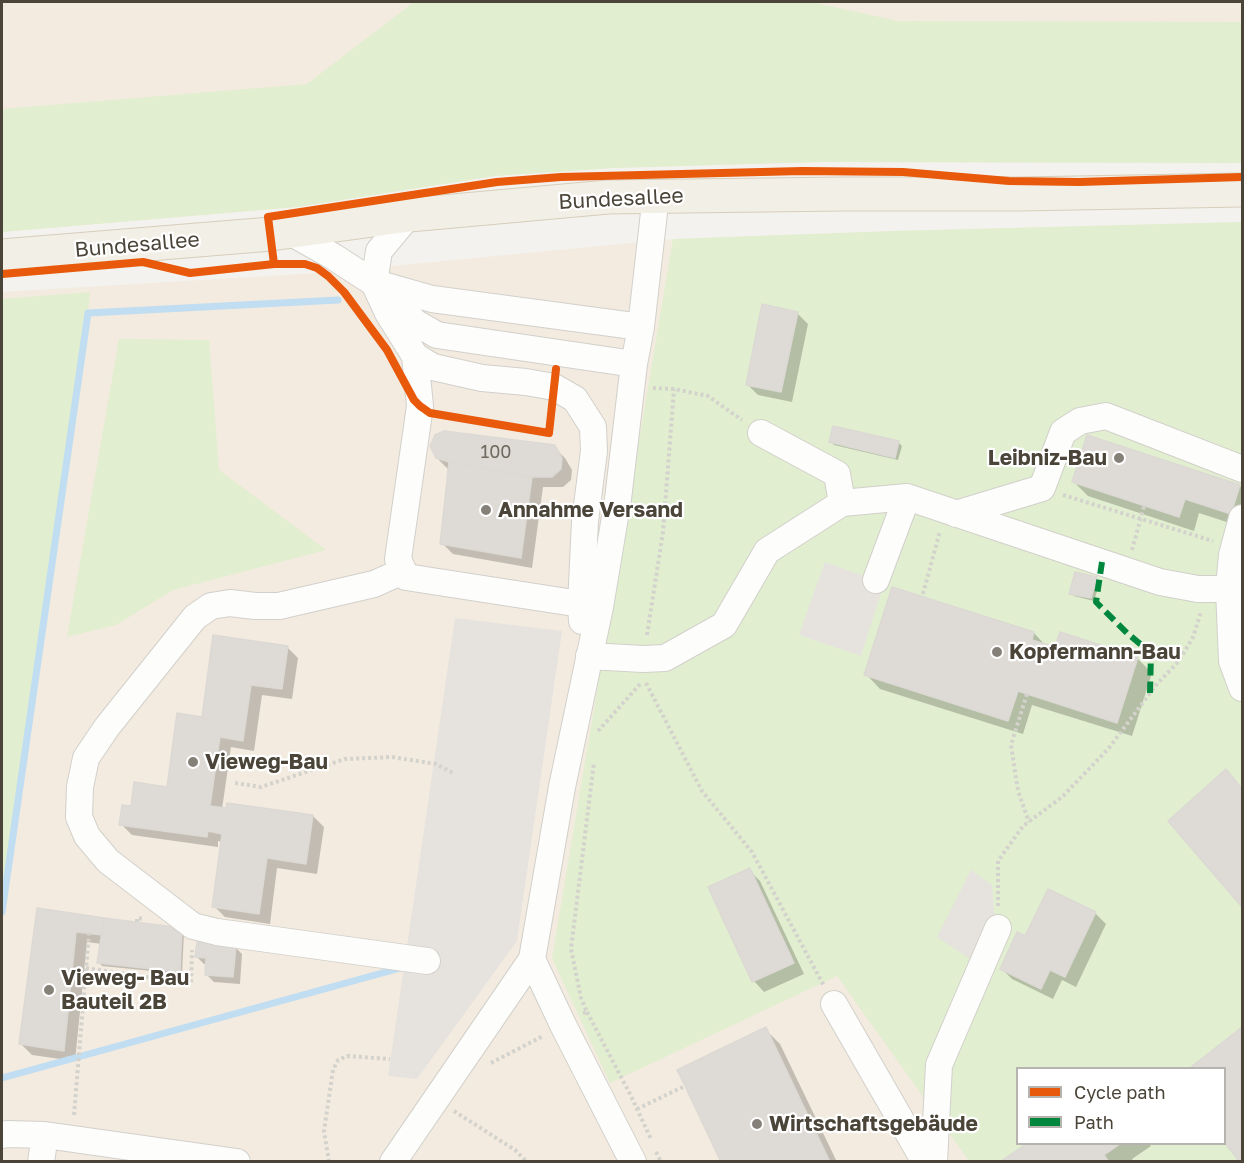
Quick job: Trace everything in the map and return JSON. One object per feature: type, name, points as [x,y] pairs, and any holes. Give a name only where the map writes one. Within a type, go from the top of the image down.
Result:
[{"type":"main road","name":"Bundesallee","points":[[2,256],[290,232],[409,215],[608,197],[1242,190]]},
{"type":"lane","points":[[591,606],[618,499],[656,195]]},
{"type":"lane","points":[[409,215],[379,251],[374,283],[388,313],[415,356],[420,406],[398,559],[403,571],[406,577],[591,606]]},
{"type":"lane","points":[[290,232],[374,283],[416,323],[437,335],[633,376]]},
{"type":"lane","points":[[374,283],[432,299],[641,327]]},
{"type":"lane","points":[[393,1161],[532,959],[562,787],[589,656],[591,606],[585,521],[594,451],[593,427],[575,399],[554,387],[482,378],[433,367],[415,356]]},
{"type":"lane","points":[[951,512],[1042,488],[1064,432],[1080,421],[1106,416],[1242,469]]},
{"type":"lane","points":[[761,433],[837,474],[842,503]]},
{"type":"lane","points":[[589,656],[644,669],[724,625],[767,551],[842,503],[907,497],[1160,582],[1198,589],[1236,590]]},
{"type":"lane","points":[[876,580],[907,497]]},
{"type":"lane","points":[[1242,518],[1234,548],[1236,590],[1232,662],[1242,687]]},
{"type":"lane","points":[[403,571],[374,584],[279,606],[230,603],[210,606],[195,617],[107,727],[86,758],[80,787],[79,817],[87,836],[108,861],[193,926],[217,932],[427,961]]},
{"type":"lane","points":[[934,1161],[939,1065],[998,928]]},
{"type":"lane","points":[[532,959],[569,1035],[645,1156]]},
{"type":"lane","points":[[834,1004],[926,1161]]},
{"type":"lane","points":[[40,1161],[45,1134]]},
{"type":"lane","points":[[2,1135],[45,1134],[237,1161]]},
{"type":"path","points":[[633,376],[674,389],[708,396],[761,433]]},
{"type":"path","points":[[674,389],[663,532],[644,669],[702,791],[752,852],[834,1004]]},
{"type":"path","points":[[1042,488],[1234,548]]},
{"type":"path","points":[[1127,571],[1144,506]]},
{"type":"path","points":[[923,594],[951,512]]},
{"type":"path","points":[[998,928],[998,861],[1023,826],[1062,797],[1109,748],[1156,685],[1179,661],[1193,637],[1202,609],[1198,589]]},
{"type":"path","points":[[1027,694],[1011,746],[1018,791],[1029,822]]},
{"type":"path","points":[[235,783],[261,787],[345,759],[392,757],[436,764],[454,774]]},
{"type":"path","points":[[137,922],[137,918],[148,920]]},
{"type":"path","points":[[86,968],[191,984],[193,926]]},
{"type":"path","points":[[72,1138],[89,933]]},
{"type":"path","points":[[586,1012],[637,1109],[651,1141]]},
{"type":"path","points":[[328,1161],[324,1131],[333,1070],[338,1060],[347,1056],[390,1059]]},
{"type":"path","points":[[637,1109],[684,1086]]},
{"type":"path","points":[[645,1156],[661,1161]]},
{"type":"shaded area","points":[[2,2],[1242,2],[1242,163],[820,162],[614,168],[495,176],[297,207],[2,232]]},
{"type":"shaded area","points":[[1242,222],[1242,1161],[2,1162],[2,292],[318,273],[673,239]]},
{"type":"shaded area","points":[[825,562],[884,583],[861,656],[799,635]]},
{"type":"shaded area","points":[[455,618],[562,631],[517,941],[417,1079],[388,1076]]},
{"type":"shaded area","points":[[971,870],[992,885],[995,924],[976,963],[937,937]]},
{"type":"green space","points":[[414,2],[811,2],[898,21],[1242,22],[1242,163],[820,162],[614,168],[495,176],[297,207],[2,232],[2,109],[307,84]]},
{"type":"green space","points":[[1242,222],[1242,1161],[969,1161],[837,976],[610,1083],[552,958],[673,239]]},
{"type":"green space","points":[[90,292],[88,313],[2,912],[2,299]]},
{"type":"green space","points":[[119,339],[209,340],[219,470],[326,550],[173,590],[116,625],[67,637]]},
{"type":"building","points":[[762,304],[798,312],[781,392],[746,385]]},
{"type":"building","points":[[833,426],[899,441],[895,458],[829,442]]},
{"type":"building","points":[[444,431],[555,445],[562,458],[561,469],[552,477],[532,477],[436,458],[430,446],[435,435]]},
{"type":"building","name":"Leibniz-Bau","points":[[1087,435],[1240,485],[1231,514],[1185,499],[1179,517],[1072,482]]},
{"type":"building","name":"Annahme Versand","points":[[449,462],[532,477],[521,558],[440,544]]},
{"type":"building","points":[[1075,572],[1097,577],[1091,598],[1069,594]]},
{"type":"building","name":"Kopfermann-Bau","points":[[892,587],[1034,632],[1032,640],[1055,647],[1060,632],[1138,657],[1117,723],[1018,691],[1008,721],[864,675]]},
{"type":"building","name":"Vieweg-Bau","points":[[213,635],[288,646],[282,689],[251,685],[243,741],[220,737],[210,806],[226,808],[227,803],[313,815],[306,864],[267,858],[259,914],[212,907],[222,834],[208,831],[207,837],[119,825],[122,805],[131,806],[134,782],[167,787],[177,713],[202,717]]},
{"type":"building","points":[[1226,769],[1242,789],[1242,907],[1168,821]]},
{"type":"building","points":[[750,868],[794,963],[752,982],[708,887]]},
{"type":"building","points":[[1048,889],[1096,912],[1065,977],[1050,970],[1041,989],[1000,969],[1017,932],[1025,936]]},
{"type":"building","name":"Vieweg- Bau Bauteil 2B","points":[[37,908],[104,918],[102,935],[76,932],[64,1051],[19,1044]]},
{"type":"building","points":[[104,918],[182,928],[180,972],[97,963]]},
{"type":"building","points":[[197,942],[236,946],[233,977],[205,975],[206,958],[195,957]]},
{"type":"building","name":"Wirtschaftsgebäude","points":[[766,1027],[830,1162],[721,1162],[677,1070]]},
{"type":"building","points":[[1242,1027],[1242,1162],[1226,1144],[1226,1067],[1191,1067]]},
{"type":"building","points":[[1025,1145],[1119,1145],[1104,1155],[1109,1162],[1000,1162]]},
{"type":"waterway","points":[[2,912],[88,313],[338,300]]},
{"type":"waterway","points":[[2,1078],[404,967]]},
{"type":"marked path","points":[[1102,562],[1096,602],[1151,653],[1150,693]]},
{"type":"cycle path","points":[[2,274],[143,262],[190,273],[274,264],[268,217],[497,182],[561,177],[802,171],[903,172],[1009,181],[1079,182],[1242,177]]},
{"type":"cycle path","points":[[274,264],[305,264],[317,268],[328,276],[344,292],[387,350],[414,400],[430,413],[549,433],[556,369]]},
{"type":"place","name":"Leibniz-Bau","points":[[1119,458]]},
{"type":"place","name":"Annahme Versand","points":[[486,510]]},
{"type":"place","name":"Kopfermann-Bau","points":[[997,652]]},
{"type":"place","name":"Vieweg-Bau","points":[[193,762]]},
{"type":"place","name":"Vieweg- Bau Bauteil 2B","points":[[49,990]]},
{"type":"place","name":"Wirtschaftsgebäude","points":[[757,1124]]}]
